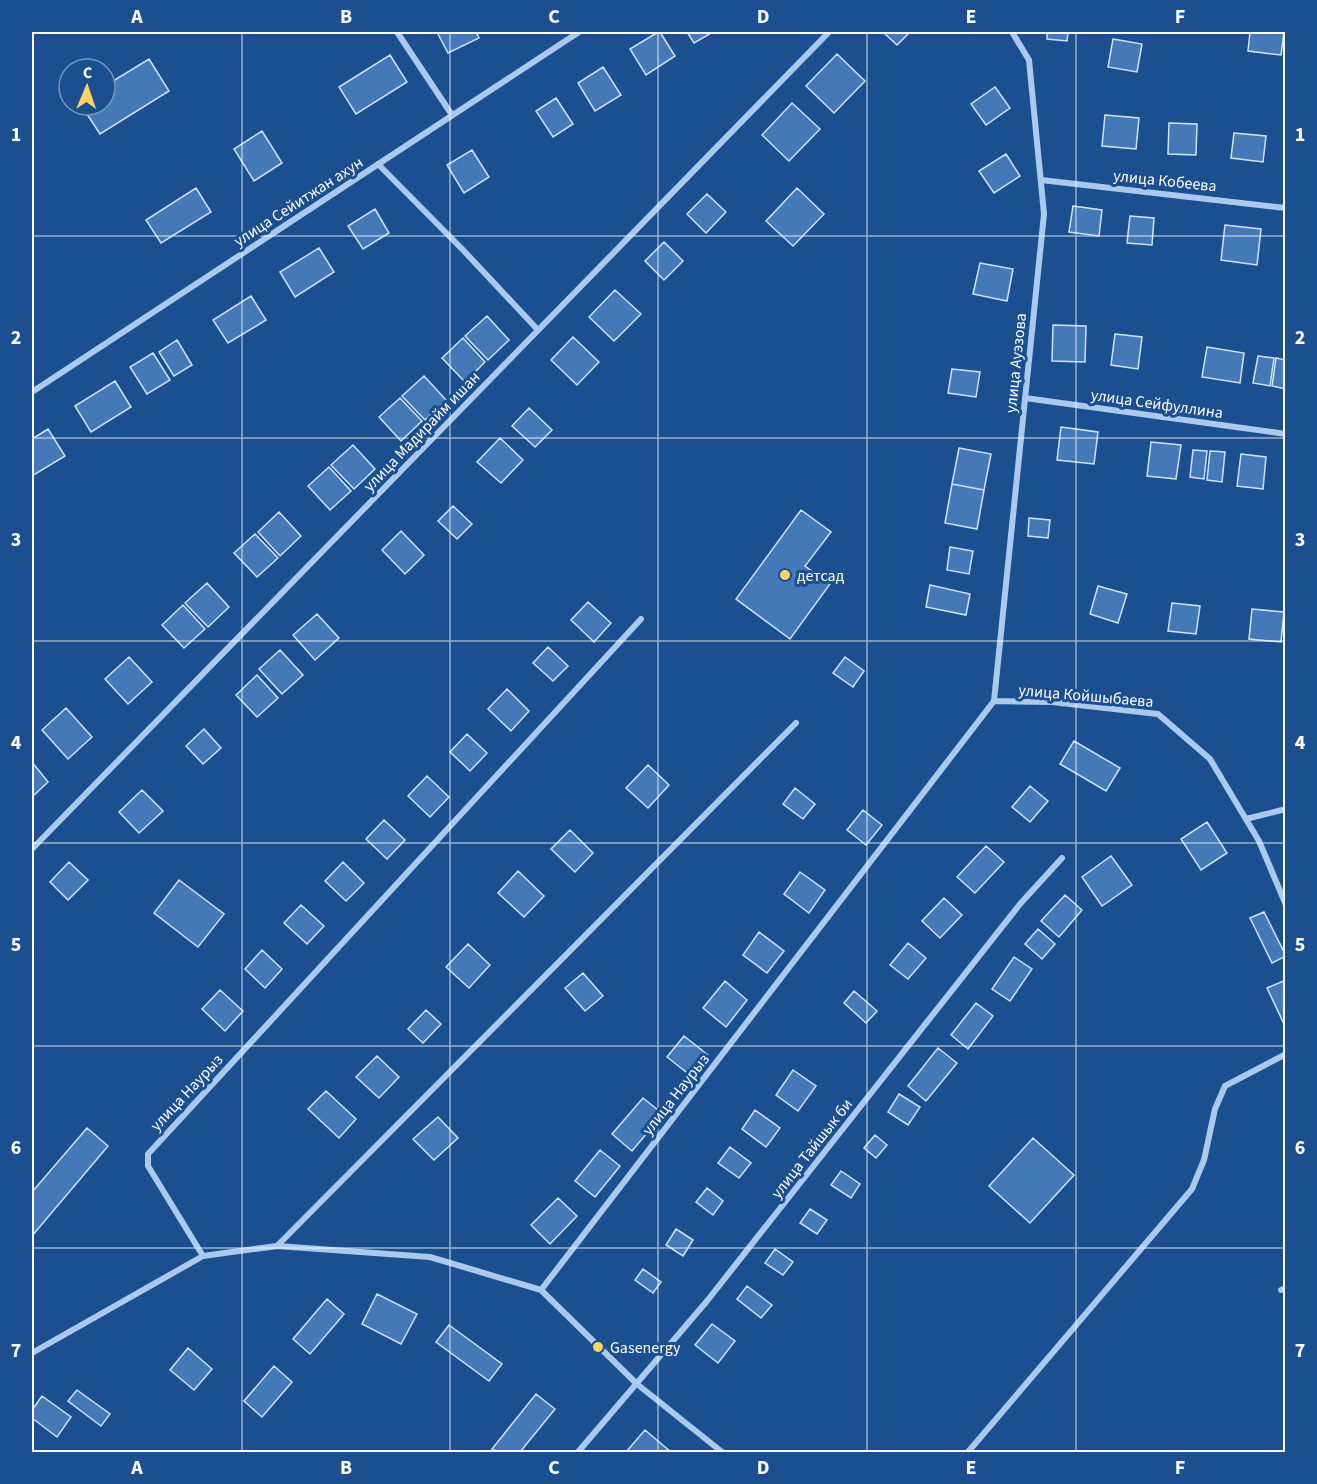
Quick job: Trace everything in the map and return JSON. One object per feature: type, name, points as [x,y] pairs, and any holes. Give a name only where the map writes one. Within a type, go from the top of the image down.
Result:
[{"type":"street","points":[[397,32],[452,115]]},
{"type":"street","name":"улица Сейитжан ахун","points":[[32,392],[579,32]]},
{"type":"street","name":"улица Мадирайм ишан","points":[[32,849],[829,32]]},
{"type":"street","name":"улица Ауэзова","points":[[994,701],[1044,214],[1029,60],[1012,32]]},
{"type":"street","points":[[378,164],[538,330]]},
{"type":"street","name":"улица Кобеева","points":[[1041,180],[1286,208]]},
{"type":"street","name":"улица Сейфуллина","points":[[1025,398],[1286,434]]},
{"type":"street","name":"улица Наурыз","points":[[203,1256],[148,1166],[148,1154],[641,619]]},
{"type":"street","name":"улица Койшыбаева","points":[[994,701],[1052,702],[1158,714],[1210,759],[1259,841],[1286,905]]},
{"type":"street","name":"улица Наурыз","points":[[541,1290],[994,701]]},
{"type":"street","points":[[278,1246],[796,723]]},
{"type":"street","points":[[1246,819],[1286,808]]},
{"type":"street","name":"улица Тайшык би","points":[[578,1452],[714,1292],[1020,904],[1062,858]]},
{"type":"street","points":[[968,1452],[1192,1189],[1204,1160],[1215,1109],[1225,1086],[1286,1054]]},
{"type":"street","points":[[32,1353],[203,1256],[278,1246],[430,1257],[541,1290],[637,1383],[722,1452]]},
{"type":"building","points":[[437,32],[476,32],[479,38],[448,53]]},
{"type":"building","points":[[658,32],[675,56],[646,75],[630,49]]},
{"type":"building","points":[[687,32],[713,32],[694,43]]},
{"type":"building","points":[[883,32],[910,32],[897,45]]},
{"type":"building","points":[[1047,32],[1068,32],[1067,41],[1047,39]]},
{"type":"building","points":[[1250,32],[1284,32],[1281,55],[1248,51]]},
{"type":"building","points":[[1113,39],[1142,44],[1137,72],[1108,67]]},
{"type":"building","points":[[837,54],[865,81],[834,113],[806,86]]},
{"type":"building","points":[[390,55],[407,82],[356,114],[339,87]]},
{"type":"building","points":[[149,59],[169,91],[100,134],[89,117],[117,117],[117,79]]},
{"type":"building","points":[[603,67],[621,95],[595,111],[578,83]]},
{"type":"building","points":[[995,87],[1010,108],[986,125],[971,104]]},
{"type":"building","points":[[556,98],[573,124],[553,137],[536,111]]},
{"type":"building","points":[[792,103],[820,129],[789,161],[762,135]]},
{"type":"building","points":[[1105,115],[1139,118],[1136,149],[1102,146]]},
{"type":"building","points":[[1169,123],[1197,124],[1196,155],[1168,154]]},
{"type":"building","points":[[262,131],[282,163],[254,181],[234,149]]},
{"type":"building","points":[[1234,133],[1266,136],[1263,162],[1231,158]]},
{"type":"building","points":[[472,150],[489,177],[464,193],[447,165]]},
{"type":"building","points":[[1006,154],[1020,176],[994,193],[979,171]]},
{"type":"building","points":[[196,188],[211,212],[161,243],[146,220]]},
{"type":"building","points":[[797,188],[824,214],[793,246],[766,221]]},
{"type":"building","points":[[707,194],[726,212],[706,233],[687,214]]},
{"type":"building","points":[[1073,206],[1102,210],[1099,236],[1069,232]]},
{"type":"building","points":[[375,209],[389,233],[363,249],[348,226]]},
{"type":"building","points":[[1130,216],[1154,218],[1152,245],[1127,243]]},
{"type":"building","points":[[1225,225],[1261,229],[1257,265],[1221,260]]},
{"type":"building","points":[[664,242],[683,261],[664,280],[645,261]]},
{"type":"building","points":[[319,248],[334,272],[295,297],[280,272]]},
{"type":"building","points":[[980,263],[1013,269],[1007,301],[973,294]]},
{"type":"building","points":[[615,290],[641,314],[614,341],[589,317]]},
{"type":"building","points":[[251,296],[266,320],[228,343],[213,320]]},
{"type":"building","points":[[487,316],[509,340],[488,360],[465,336]]},
{"type":"building","points":[[1053,325],[1086,326],[1085,362],[1052,361]]},
{"type":"building","points":[[1115,334],[1142,337],[1138,369],[1111,365]]},
{"type":"building","points":[[573,337],[599,362],[577,385],[551,360]]},
{"type":"building","points":[[463,338],[485,362],[465,382],[442,358]]},
{"type":"building","points":[[177,340],[192,365],[174,376],[159,352]]},
{"type":"building","points":[[1207,347],[1244,353],[1240,383],[1202,377]]},
{"type":"building","points":[[153,353],[170,380],[147,394],[130,367]]},
{"type":"building","points":[[1258,356],[1274,358],[1270,386],[1253,383]]},
{"type":"building","points":[[1276,358],[1286,360],[1286,389],[1272,386]]},
{"type":"building","points":[[952,369],[980,372],[976,397],[948,393]]},
{"type":"building","points":[[424,376],[446,400],[425,420],[402,396]]},
{"type":"building","points":[[115,381],[131,407],[91,432],[75,406]]},
{"type":"building","points":[[400,398],[422,421],[401,441],[379,417]]},
{"type":"building","points":[[529,408],[552,430],[535,447],[512,426]]},
{"type":"building","points":[[1061,427],[1098,432],[1094,464],[1057,460]]},
{"type":"building","points":[[48,429],[65,456],[32,476],[32,439]]},
{"type":"building","points":[[500,438],[523,460],[501,483],[477,462]]},
{"type":"building","points":[[1151,442],[1181,445],[1176,479],[1147,476]]},
{"type":"building","points":[[353,445],[375,469],[354,489],[331,465]]},
{"type":"building","points":[[959,448],[991,454],[984,490],[952,484]]},
{"type":"building","points":[[1193,450],[1207,451],[1204,479],[1190,477]]},
{"type":"building","points":[[1210,451],[1225,452],[1222,482],[1207,480]]},
{"type":"building","points":[[1241,454],[1266,457],[1263,489],[1237,486]]},
{"type":"building","points":[[329,467],[351,491],[330,510],[308,486]]},
{"type":"building","points":[[952,484],[984,490],[977,529],[945,523]]},
{"type":"building","points":[[453,506],[472,524],[457,539],[438,521]]},
{"type":"building","name":"детсад","points":[[801,510],[831,532],[805,566],[830,584],[790,639],[736,599]]},
{"type":"building","points":[[279,512],[301,536],[280,556],[258,532]]},
{"type":"building","points":[[1029,518],[1050,520],[1048,538],[1028,536]]},
{"type":"building","points":[[401,531],[424,555],[405,574],[382,550]]},
{"type":"building","points":[[255,534],[278,558],[257,577],[234,553]]},
{"type":"building","points":[[950,547],[973,551],[969,574],[947,570]]},
{"type":"building","points":[[207,583],[229,607],[208,627],[185,603]]},
{"type":"building","points":[[930,585],[970,594],[966,615],[926,607]]},
{"type":"building","points":[[1098,586],[1127,594],[1118,623],[1090,614]]},
{"type":"building","points":[[588,602],[611,623],[594,642],[571,620]]},
{"type":"building","points":[[1172,603],[1200,606],[1196,634],[1168,631]]},
{"type":"building","points":[[183,605],[205,629],[184,648],[162,625]]},
{"type":"building","points":[[1252,609],[1284,612],[1281,642],[1249,639]]},
{"type":"building","points":[[317,614],[339,638],[315,660],[293,635]]},
{"type":"building","points":[[548,647],[568,666],[553,681],[533,663]]},
{"type":"building","points":[[280,650],[303,675],[282,694],[259,669]]},
{"type":"building","points":[[129,657],[152,682],[128,704],[105,679]]},
{"type":"building","points":[[845,657],[864,671],[853,687],[833,673]]},
{"type":"building","points":[[257,675],[278,698],[257,717],[236,695]]},
{"type":"building","points":[[507,689],[529,711],[511,731],[488,709]]},
{"type":"building","points":[[66,708],[92,737],[68,759],[42,730]]},
{"type":"building","points":[[204,729],[221,748],[203,764],[186,746]]},
{"type":"building","points":[[467,734],[487,753],[470,771],[450,752]]},
{"type":"building","points":[[1074,741],[1120,768],[1106,791],[1060,764]]},
{"type":"building","points":[[32,762],[48,782],[32,797]]},
{"type":"building","points":[[648,765],[669,785],[648,808],[626,788]]},
{"type":"building","points":[[427,776],[449,797],[430,817],[408,796]]},
{"type":"building","points":[[1030,786],[1048,801],[1030,822],[1012,807]]},
{"type":"building","points":[[795,788],[815,804],[803,819],[783,804]]},
{"type":"building","points":[[142,790],[163,811],[139,833],[119,812]]},
{"type":"building","points":[[863,810],[882,825],[866,845],[847,830]]},
{"type":"building","points":[[384,820],[405,840],[387,859],[366,839]]},
{"type":"building","points":[[1207,822],[1227,853],[1201,870],[1181,839]]},
{"type":"building","points":[[570,830],[593,853],[575,872],[551,849]]},
{"type":"building","points":[[986,846],[1004,862],[975,893],[957,877]]},
{"type":"building","points":[[1111,856],[1132,885],[1102,906],[1082,877]]},
{"type":"building","points":[[69,862],[88,880],[68,900],[50,882]]},
{"type":"building","points":[[343,862],[364,883],[346,901],[325,881]]},
{"type":"building","points":[[518,871],[544,896],[524,917],[498,893]]},
{"type":"building","points":[[800,872],[825,890],[809,913],[784,894]]},
{"type":"building","points":[[179,880],[224,914],[198,947],[154,913]]},
{"type":"building","points":[[1065,895],[1082,910],[1059,937],[1041,921]]},
{"type":"building","points":[[944,898],[962,915],[940,938],[922,921]]},
{"type":"building","points":[[301,905],[324,926],[307,944],[284,923]]},
{"type":"building","points":[[1264,912],[1286,956],[1272,963],[1250,918]]},
{"type":"building","points":[[1038,929],[1055,944],[1042,959],[1025,944]]},
{"type":"building","points":[[759,932],[784,951],[767,973],[743,955]]},
{"type":"building","points":[[908,943],[926,958],[908,979],[890,965]]},
{"type":"building","points":[[468,944],[490,965],[469,988],[446,967]]},
{"type":"building","points":[[262,950],[282,969],[265,988],[245,969]]},
{"type":"building","points":[[1014,957],[1032,969],[1010,1001],[992,989]]},
{"type":"building","points":[[583,973],[603,996],[585,1011],[565,988]]},
{"type":"building","points":[[1286,980],[1286,1023],[1284,1024],[1267,988]]},
{"type":"building","points":[[725,981],[747,1000],[726,1027],[703,1008]]},
{"type":"building","points":[[220,990],[243,1011],[225,1031],[202,1009]]},
{"type":"building","points":[[854,991],[877,1011],[866,1023],[844,1003]]},
{"type":"building","points":[[976,1003],[993,1016],[968,1049],[951,1035]]},
{"type":"building","points":[[426,1010],[441,1024],[423,1043],[408,1029]]},
{"type":"building","points":[[684,1036],[708,1055],[691,1076],[667,1057]]},
{"type":"building","points":[[938,1048],[957,1063],[926,1101],[908,1086]]},
{"type":"building","points":[[377,1056],[399,1077],[379,1098],[356,1077]]},
{"type":"building","points":[[793,1070],[816,1086],[798,1111],[776,1095]]},
{"type":"building","points":[[326,1091],[356,1119],[339,1138],[308,1109]]},
{"type":"building","points":[[899,1094],[920,1107],[908,1125],[888,1112]]},
{"type":"building","points":[[643,1098],[663,1114],[632,1151],[612,1134]]},
{"type":"building","points":[[755,1110],[780,1128],[766,1147],[742,1129]]},
{"type":"building","points":[[438,1117],[458,1138],[434,1160],[413,1139]]},
{"type":"building","points":[[87,1128],[108,1146],[32,1236],[32,1192]]},
{"type":"building","points":[[875,1135],[887,1145],[876,1158],[864,1148]]},
{"type":"building","points":[[1033,1138],[1074,1175],[1030,1223],[989,1186]]},
{"type":"building","points":[[730,1147],[751,1163],[739,1178],[718,1163]]},
{"type":"building","points":[[600,1150],[620,1166],[595,1197],[575,1181]]},
{"type":"building","points":[[841,1171],[860,1184],[851,1198],[831,1185]]},
{"type":"building","points":[[707,1188],[723,1201],[713,1215],[696,1202]]},
{"type":"building","points":[[558,1198],[577,1216],[550,1244],[531,1225]]},
{"type":"building","points":[[810,1209],[827,1220],[817,1234],[800,1223]]},
{"type":"building","points":[[676,1229],[693,1240],[683,1256],[666,1245]]},
{"type":"building","points":[[775,1249],[793,1262],[783,1275],[765,1263]]},
{"type":"building","points":[[643,1269],[661,1282],[653,1293],[635,1280]]},
{"type":"building","points":[[747,1286],[772,1305],[761,1318],[737,1299]]},
{"type":"building","points":[[377,1294],[417,1314],[401,1344],[362,1324]]},
{"type":"building","points":[[327,1299],[344,1314],[310,1354],[293,1339]]},
{"type":"building","points":[[712,1324],[735,1341],[718,1363],[695,1345]]},
{"type":"building","points":[[449,1325],[502,1364],[489,1381],[436,1342]]},
{"type":"building","points":[[188,1348],[212,1369],[194,1390],[170,1370]]},
{"type":"building","points":[[274,1366],[292,1382],[262,1417],[244,1401]]},
{"type":"building","points":[[77,1390],[110,1414],[101,1426],[68,1401]]},
{"type":"building","points":[[536,1394],[555,1409],[520,1452],[497,1452],[492,1449]]},
{"type":"building","points":[[42,1396],[71,1417],[57,1437],[32,1418],[32,1410]]},
{"type":"building","points":[[645,1430],[671,1452],[626,1452]]},
{"type":"place","name":"детсад","points":[[785,575]]},
{"type":"place","name":"Gasenergy","points":[[598,1347]]}]
